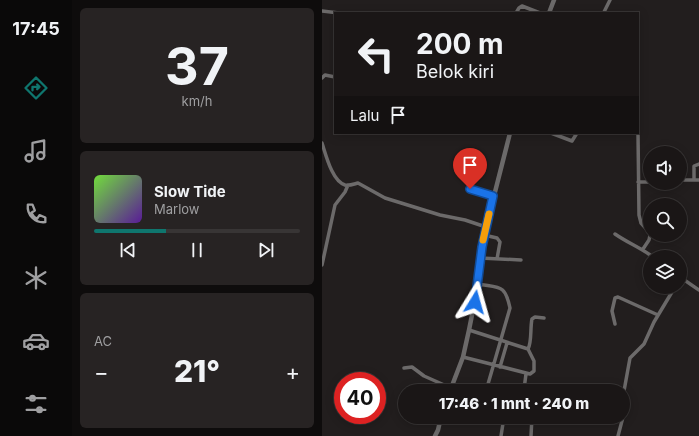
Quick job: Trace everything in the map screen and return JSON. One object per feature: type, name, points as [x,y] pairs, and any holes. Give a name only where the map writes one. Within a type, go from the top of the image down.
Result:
[{"type":"street","points":[[549,12],[554,0]]},
{"type":"street","points":[[604,12],[610,0]]},
{"type":"street","points":[[517,12],[522,6],[537,12]]},
{"type":"street","points":[[322,11],[334,12]]},
{"type":"street","points":[[322,78],[325,75],[334,77]]},
{"type":"street","points":[[452,384],[463,357],[478,284],[484,235],[510,134]]},
{"type":"street","points":[[554,134],[572,141],[577,134]]},
{"type":"street","points":[[638,134],[639,218],[643,225]]},
{"type":"street","points":[[322,143],[335,177],[342,183],[348,185],[358,183],[385,198],[440,216],[465,220],[486,227]]},
{"type":"street","points":[[694,179],[694,166],[699,164]]},
{"type":"street","points":[[687,180],[699,180]]},
{"type":"street","points":[[638,182],[643,182]]},
{"type":"street","points":[[322,265],[335,205],[345,192],[348,185]]},
{"type":"street","points":[[470,189],[493,196]]},
{"type":"street","points":[[615,234],[632,245],[643,249],[648,242]]},
{"type":"street","points":[[484,235],[497,238],[500,242],[497,259]]},
{"type":"street","points":[[480,258],[521,260]]},
{"type":"street","points":[[687,282],[699,290]]},
{"type":"street","points":[[478,284],[500,288],[506,292],[510,311],[488,384]]},
{"type":"street","points":[[625,384],[630,358],[644,344],[658,315],[671,294]]},
{"type":"street","points":[[615,324],[612,312],[615,298],[618,297],[658,315]]},
{"type":"street","points":[[528,349],[530,347],[532,319],[535,317],[544,318]]},
{"type":"street","points":[[463,357],[526,374],[532,373],[535,367],[528,349],[469,330]]},
{"type":"street","points":[[500,367],[507,343]]},
{"type":"street","points":[[404,368],[412,366],[424,376],[440,384]]},
{"type":"street","points":[[525,384],[526,374]]},
{"type":"street","points":[[434,436],[439,424]]},
{"type":"street","points":[[501,436],[503,424]]},
{"type":"street","points":[[531,436],[532,424]]},
{"type":"street","points":[[618,436],[621,424]]},
{"type":"slow traffic","points":[[483,240],[489,214]]},
{"type":"route","points":[[470,189],[493,196],[482,247],[475,302]]}]
